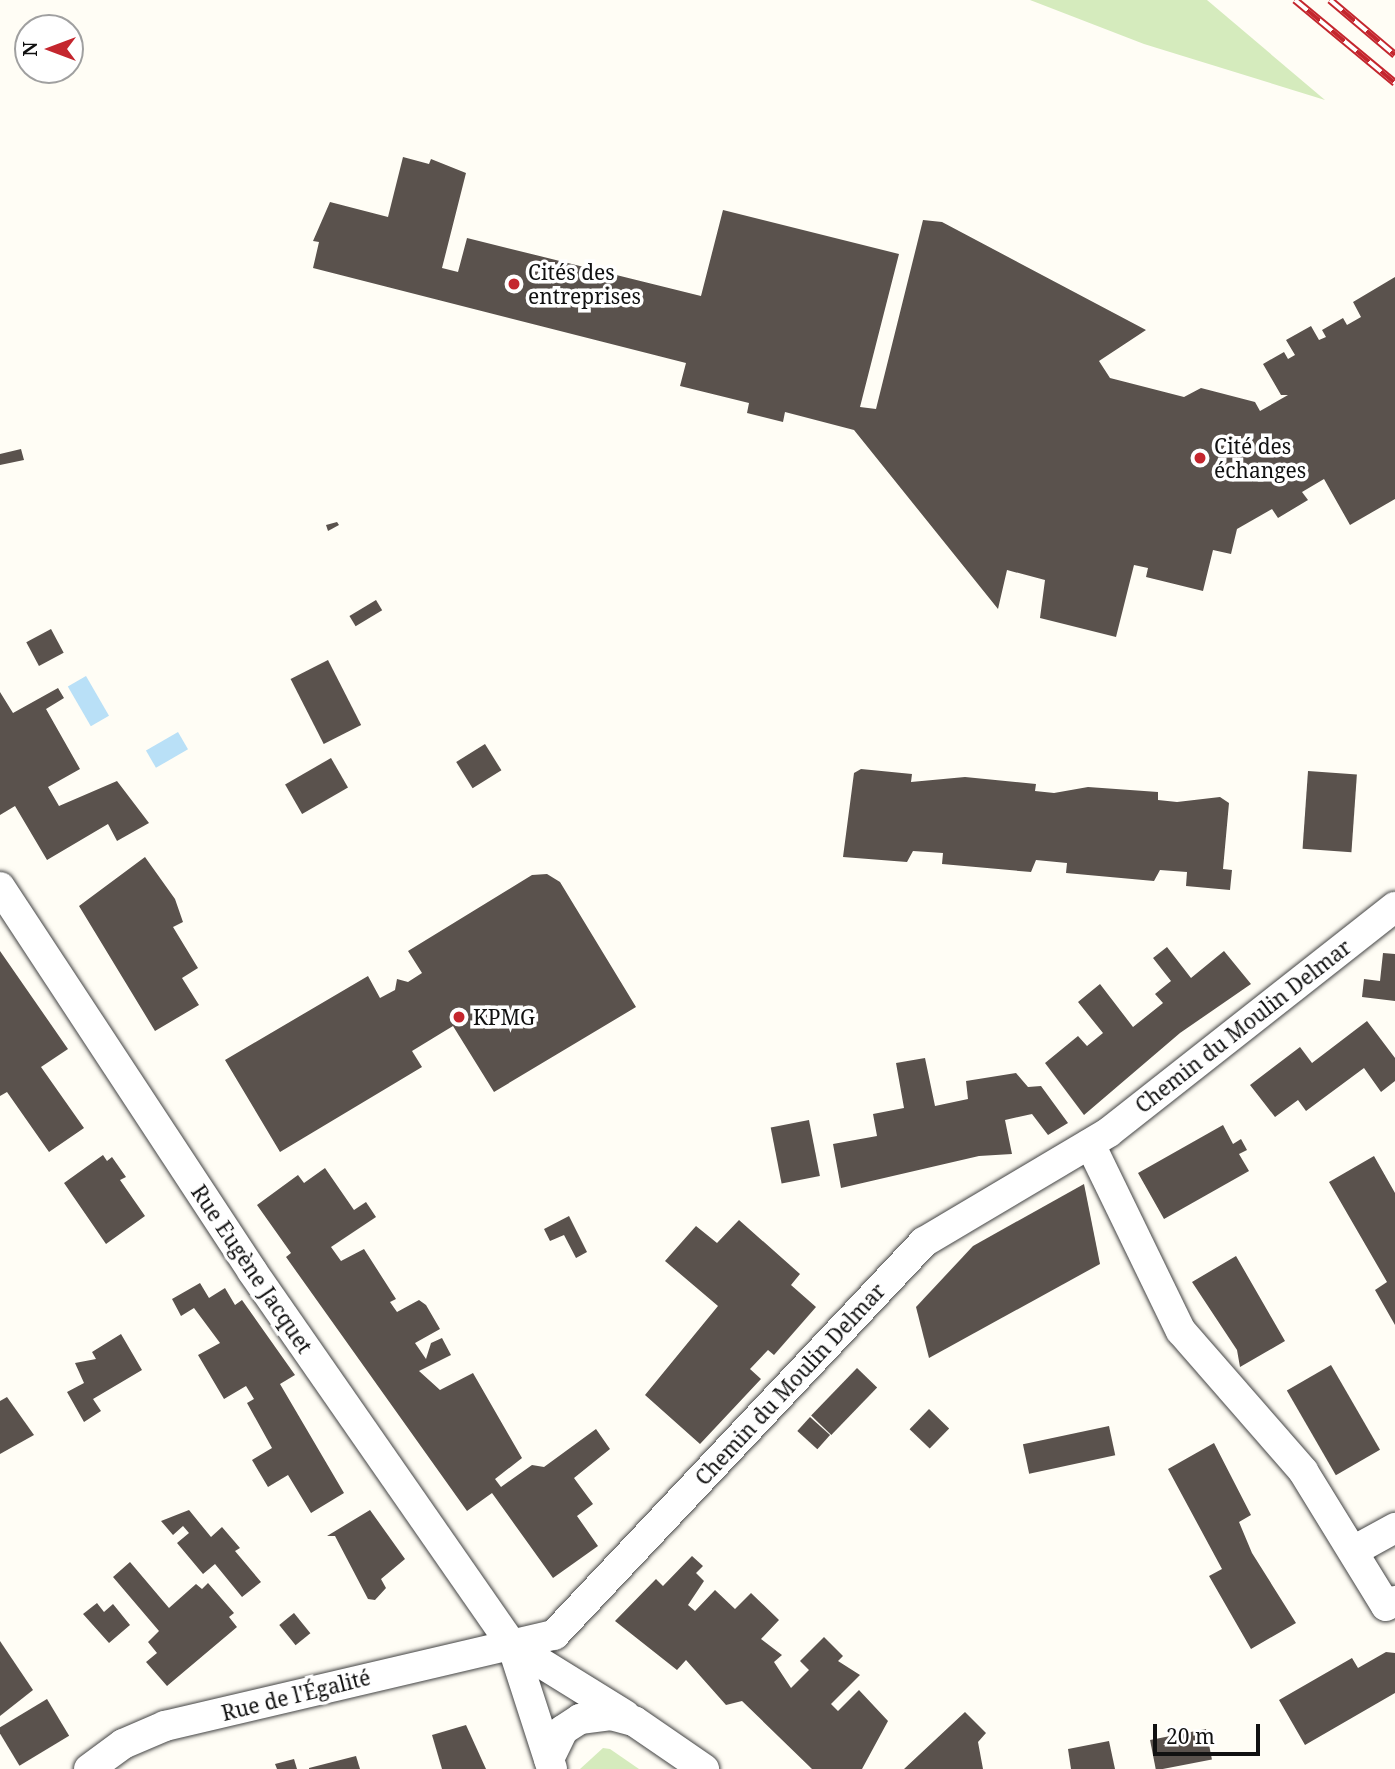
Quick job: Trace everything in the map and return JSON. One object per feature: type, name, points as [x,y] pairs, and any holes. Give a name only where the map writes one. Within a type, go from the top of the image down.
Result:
[{"type":"street","name":"Rue Eugène Jacquet","points":[[0,887],[253,1271],[512,1644]]},
{"type":"street","name":"Chemin du Moulin Delmar","points":[[512,1644],[554,1635],[924,1242],[1090,1144],[1395,906]]},
{"type":"street","points":[[1090,1144],[1181,1331],[1303,1471],[1355,1550],[1386,1606],[1395,1601]]},
{"type":"street","points":[[1355,1550],[1395,1528]]},
{"type":"street","points":[[512,1644],[704,1769]]},
{"type":"street","points":[[512,1644],[550,1764]]},
{"type":"street","name":"Rue de l'Égalité","points":[[89,1769],[123,1744],[165,1726],[512,1644]]},
{"type":"street","points":[[550,1764],[559,1736],[580,1719],[611,1715],[634,1721]]},
{"type":"green space","points":[[1030,0],[1207,0],[1325,100],[1144,44]]},
{"type":"green space","points":[[603,1748],[610,1749],[639,1769],[580,1769]]},
{"type":"water","points":[[86,676],[109,716],[91,726],[68,686]]},
{"type":"water","points":[[178,732],[188,749],[156,768],[146,750]]},
{"type":"building","points":[[403,157],[429,164],[431,159],[466,173],[442,268],[458,272],[467,238],[701,296],[723,210],[899,254],[860,407],[876,409],[923,220],[942,222],[1146,330],[1099,361],[1110,378],[1184,397],[1201,388],[1255,402],[1260,411],[1288,395],[1281,395],[1263,364],[1284,352],[1288,359],[1295,355],[1286,340],[1311,326],[1319,340],[1326,337],[1322,330],[1343,318],[1347,325],[1361,317],[1353,302],[1395,277],[1395,499],[1350,525],[1324,479],[1302,492],[1308,500],[1278,518],[1272,509],[1237,529],[1231,554],[1213,550],[1203,591],[1146,577],[1148,568],[1134,565],[1116,637],[1040,618],[1045,580],[1007,570],[998,609],[854,430],[785,412],[783,422],[747,413],[749,403],[680,386],[686,363],[313,268],[319,242],[313,241],[330,202],[388,217]]},
{"type":"building","points":[[21,449],[24,460],[0,465],[0,454]]},
{"type":"building","points":[[337,522],[339,525],[328,531],[326,525]]},
{"type":"building","points":[[376,600],[382,610],[356,626],[349,616]]},
{"type":"building","points":[[51,629],[64,653],[39,666],[26,642]]},
{"type":"building","points":[[328,660],[361,725],[324,744],[291,679]]},
{"type":"building","points":[[58,688],[64,698],[46,709],[80,769],[48,787],[59,806],[117,781],[149,823],[117,841],[108,824],[47,860],[15,806],[0,815],[0,692],[13,713]]},
{"type":"building","points":[[485,744],[501,770],[473,788],[456,762]]},
{"type":"building","points":[[331,758],[348,787],[302,814],[285,784]]},
{"type":"building","points":[[861,769],[912,774],[911,782],[965,777],[1036,784],[1035,791],[1054,793],[1088,787],[1158,792],[1158,800],[1177,802],[1220,797],[1229,803],[1223,869],[1232,870],[1230,890],[1186,886],[1187,872],[1160,870],[1154,881],[1066,873],[1067,863],[1036,860],[1031,872],[942,864],[943,853],[913,851],[907,862],[843,857],[854,773]]},
{"type":"building","points":[[1308,771],[1357,774],[1351,852],[1303,849]]},
{"type":"building","points":[[145,857],[175,899],[183,922],[173,927],[198,968],[182,978],[199,1005],[155,1031],[79,906]]},
{"type":"building","name":"KPMG","points":[[547,874],[560,882],[636,1007],[494,1092],[453,1026],[412,1051],[422,1067],[280,1152],[225,1060],[368,976],[380,998],[395,990],[397,979],[408,982],[422,973],[408,951],[532,875]]},
{"type":"building","points":[[1167,947],[1191,978],[1224,951],[1251,984],[1180,1033],[1084,1115],[1045,1063],[1078,1036],[1087,1046],[1103,1033],[1078,1002],[1100,984],[1133,1027],[1163,1003],[1155,994],[1171,981],[1153,958]]},
{"type":"building","points":[[0,951],[68,1049],[41,1067],[84,1128],[49,1152],[7,1092],[0,1096]]},
{"type":"building","points":[[1383,953],[1395,954],[1395,1001],[1362,997],[1364,979],[1380,981]]},
{"type":"building","points":[[1367,1021],[1395,1058],[1395,1081],[1381,1092],[1364,1068],[1306,1111],[1298,1100],[1275,1117],[1250,1085],[1300,1047],[1312,1063]]},
{"type":"building","points":[[925,1058],[935,1106],[968,1099],[966,1081],[1016,1073],[1028,1087],[1041,1086],[1068,1123],[1048,1135],[1032,1114],[1005,1120],[1012,1154],[979,1156],[841,1188],[833,1144],[877,1136],[873,1114],[904,1108],[896,1063]]},
{"type":"building","points":[[809,1120],[820,1176],[782,1183],[771,1127]]},
{"type":"building","points":[[1223,1125],[1233,1144],[1241,1139],[1247,1150],[1239,1154],[1249,1171],[1164,1219],[1138,1173]]},
{"type":"building","points":[[103,1155],[107,1161],[112,1157],[126,1177],[120,1180],[145,1216],[106,1244],[64,1183]]},
{"type":"building","points":[[1374,1156],[1395,1193],[1395,1325],[1375,1290],[1387,1282],[1329,1182]]},
{"type":"building","points":[[325,1168],[354,1210],[366,1202],[376,1217],[331,1247],[341,1261],[364,1249],[396,1299],[390,1302],[397,1312],[419,1300],[426,1305],[440,1329],[415,1343],[426,1359],[431,1343],[442,1338],[451,1355],[419,1371],[440,1390],[473,1373],[522,1458],[495,1479],[501,1487],[532,1465],[544,1467],[596,1429],[610,1449],[574,1478],[593,1504],[577,1516],[598,1546],[553,1578],[492,1493],[467,1511],[286,1257],[291,1253],[257,1205],[298,1175],[304,1183]]},
{"type":"building","points":[[1084,1184],[1100,1264],[929,1358],[916,1307],[973,1246]]},
{"type":"building","points":[[569,1216],[587,1252],[576,1258],[564,1235],[550,1241],[544,1229]]},
{"type":"building","points":[[739,1220],[800,1274],[791,1285],[816,1307],[774,1355],[768,1350],[750,1369],[761,1379],[700,1444],[645,1395],[718,1306],[665,1261],[696,1226],[717,1243]]},
{"type":"building","points":[[1236,1256],[1285,1341],[1240,1367],[1237,1350],[1192,1282]]},
{"type":"building","points":[[200,1283],[209,1298],[225,1288],[235,1305],[242,1300],[295,1375],[280,1384],[344,1493],[311,1513],[288,1475],[268,1487],[252,1460],[272,1448],[247,1403],[254,1399],[246,1386],[224,1399],[198,1355],[220,1343],[194,1308],[181,1316],[172,1299]]},
{"type":"building","points":[[121,1334],[142,1370],[93,1399],[101,1411],[84,1422],[67,1392],[84,1383],[75,1363],[96,1359],[92,1352]]},
{"type":"building","points":[[1331,1365],[1380,1450],[1336,1475],[1287,1390]]},
{"type":"building","points":[[857,1368],[877,1387],[831,1435],[811,1415]]},
{"type":"building","points":[[7,1397],[34,1435],[0,1454],[0,1401]]},
{"type":"building","points":[[929,1409],[949,1428],[930,1449],[910,1429]]},
{"type":"building","points":[[810,1417],[830,1435],[817,1449],[797,1431]]},
{"type":"building","points":[[1109,1426],[1115,1455],[1029,1474],[1023,1444]]},
{"type":"building","points":[[1214,1443],[1251,1515],[1239,1522],[1252,1553],[1296,1623],[1251,1649],[1209,1576],[1222,1569],[1168,1469]]},
{"type":"building","points":[[189,1510],[211,1537],[222,1527],[240,1548],[235,1551],[261,1582],[242,1597],[215,1564],[203,1574],[177,1543],[189,1533],[183,1526],[173,1535],[161,1521]]},
{"type":"building","points":[[370,1510],[405,1559],[381,1579],[386,1588],[375,1600],[368,1599],[335,1536],[327,1536]]},
{"type":"building","points":[[692,1556],[703,1566],[696,1573],[704,1581],[688,1605],[695,1611],[715,1590],[735,1609],[751,1593],[779,1620],[761,1639],[782,1655],[774,1662],[791,1688],[809,1670],[800,1661],[824,1637],[843,1656],[838,1661],[860,1675],[831,1704],[838,1711],[859,1690],[888,1721],[862,1769],[812,1769],[742,1701],[726,1705],[686,1660],[677,1670],[615,1621],[656,1579],[663,1586]]},
{"type":"building","points":[[130,1562],[169,1608],[196,1584],[202,1589],[208,1583],[234,1613],[229,1617],[237,1627],[167,1686],[146,1662],[157,1653],[148,1642],[159,1631],[113,1577]]},
{"type":"building","points":[[97,1603],[104,1612],[113,1604],[130,1625],[109,1643],[83,1614]]},
{"type":"building","points":[[294,1613],[310,1633],[296,1645],[279,1625]]},
{"type":"building","points":[[0,1641],[33,1690],[0,1716]]},
{"type":"building","points":[[1386,1652],[1395,1653],[1395,1693],[1305,1745],[1279,1700],[1352,1658],[1358,1668]]},
{"type":"building","points":[[47,1699],[69,1736],[19,1766],[0,1733],[0,1727]]},
{"type":"building","points":[[965,1712],[986,1733],[978,1742],[983,1769],[904,1769]]},
{"type":"building","points":[[466,1725],[486,1769],[442,1769],[432,1735]]},
{"type":"building","points":[[1206,1729],[1212,1759],[1156,1769],[1150,1740]]},
{"type":"building","points":[[1109,1741],[1115,1769],[1071,1769],[1068,1749]]},
{"type":"building","points":[[356,1756],[360,1769],[309,1769],[309,1768]]},
{"type":"building","points":[[294,1759],[297,1769],[277,1769],[275,1764]]},
{"type":"railway","points":[[1295,0],[1395,83]]},
{"type":"railway","points":[[1330,0],[1395,55]]},
{"type":"place","name":"Cités des entreprises","points":[[514,284]]},
{"type":"place","name":"Cité des échanges","points":[[1200,458]]},
{"type":"place","name":"KPMG","points":[[459,1017]]}]
